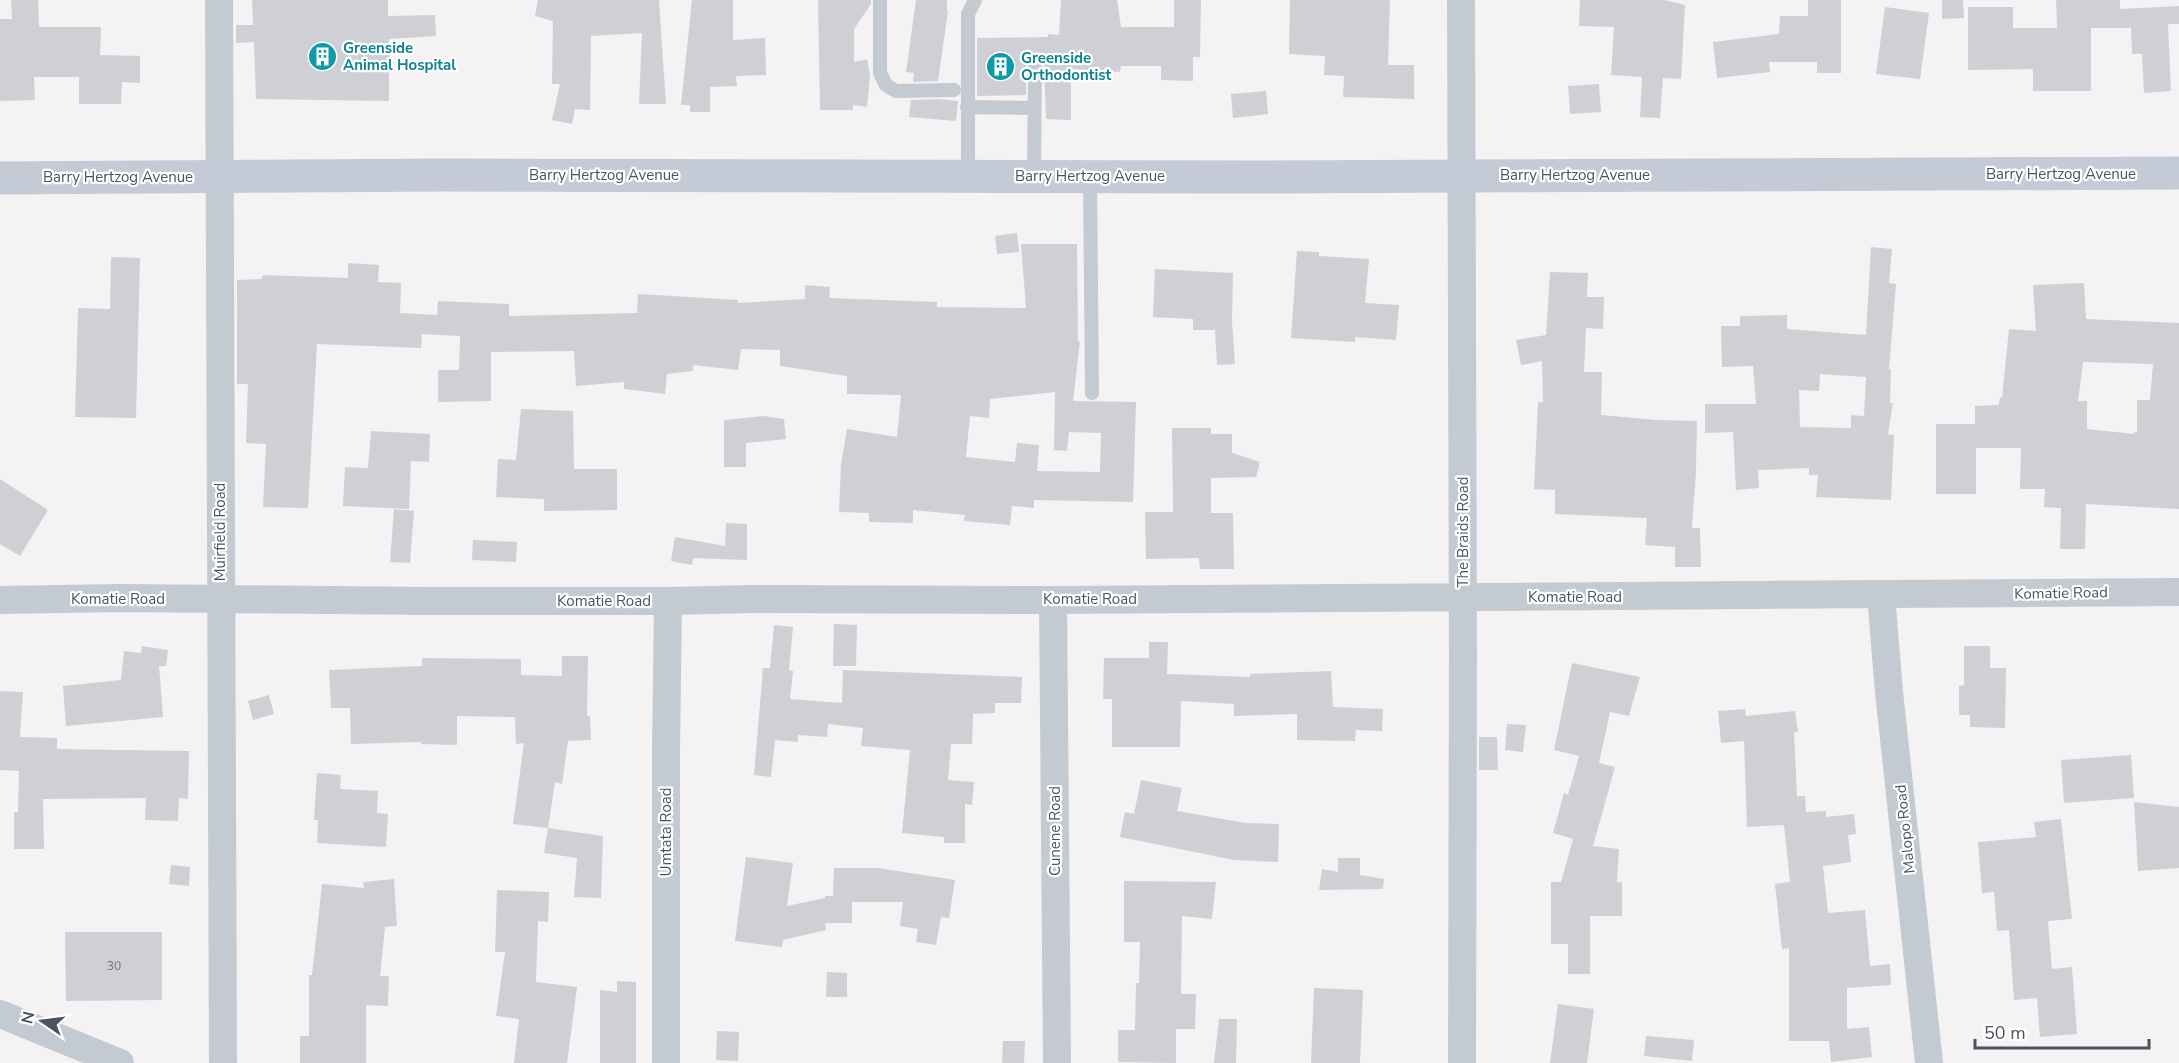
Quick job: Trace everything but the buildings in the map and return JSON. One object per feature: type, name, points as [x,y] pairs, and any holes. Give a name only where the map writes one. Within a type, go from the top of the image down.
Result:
[{"type":"main road","name":"Barry Hertzog Avenue","points":[[0,178],[2179,173]]},
{"type":"street","name":"Muirfield Road","points":[[219,0],[223,1063]]},
{"type":"street","name":"The Braids Road","points":[[1461,0],[1462,1063]]},
{"type":"street","name":"Komatie Road","points":[[0,600],[220,598],[668,601],[1053,600],[2179,592]]},
{"type":"street","name":"Malopo Road","points":[[1881,595],[1889,692],[1929,1063]]},
{"type":"street","name":"Cunene Road","points":[[1053,600],[1057,1063]]},
{"type":"street","name":"Umtata Road","points":[[666,1063],[668,601]]},
{"type":"street","points":[[0,1014],[120,1063]]},
{"type":"lane","points":[[880,0],[880,73],[886,85],[896,91],[954,90]]},
{"type":"lane","points":[[968,176],[968,14],[975,0]]},
{"type":"lane","points":[[1034,176],[1035,65]]},
{"type":"lane","points":[[967,107],[1034,108]]},
{"type":"lane","points":[[1090,176],[1092,393]]},
{"type":"place","name":"Greenside Animal Hospital","points":[[322,57]]},
{"type":"place","name":"Greenside Orthodontist","points":[[1000,67]]}]
